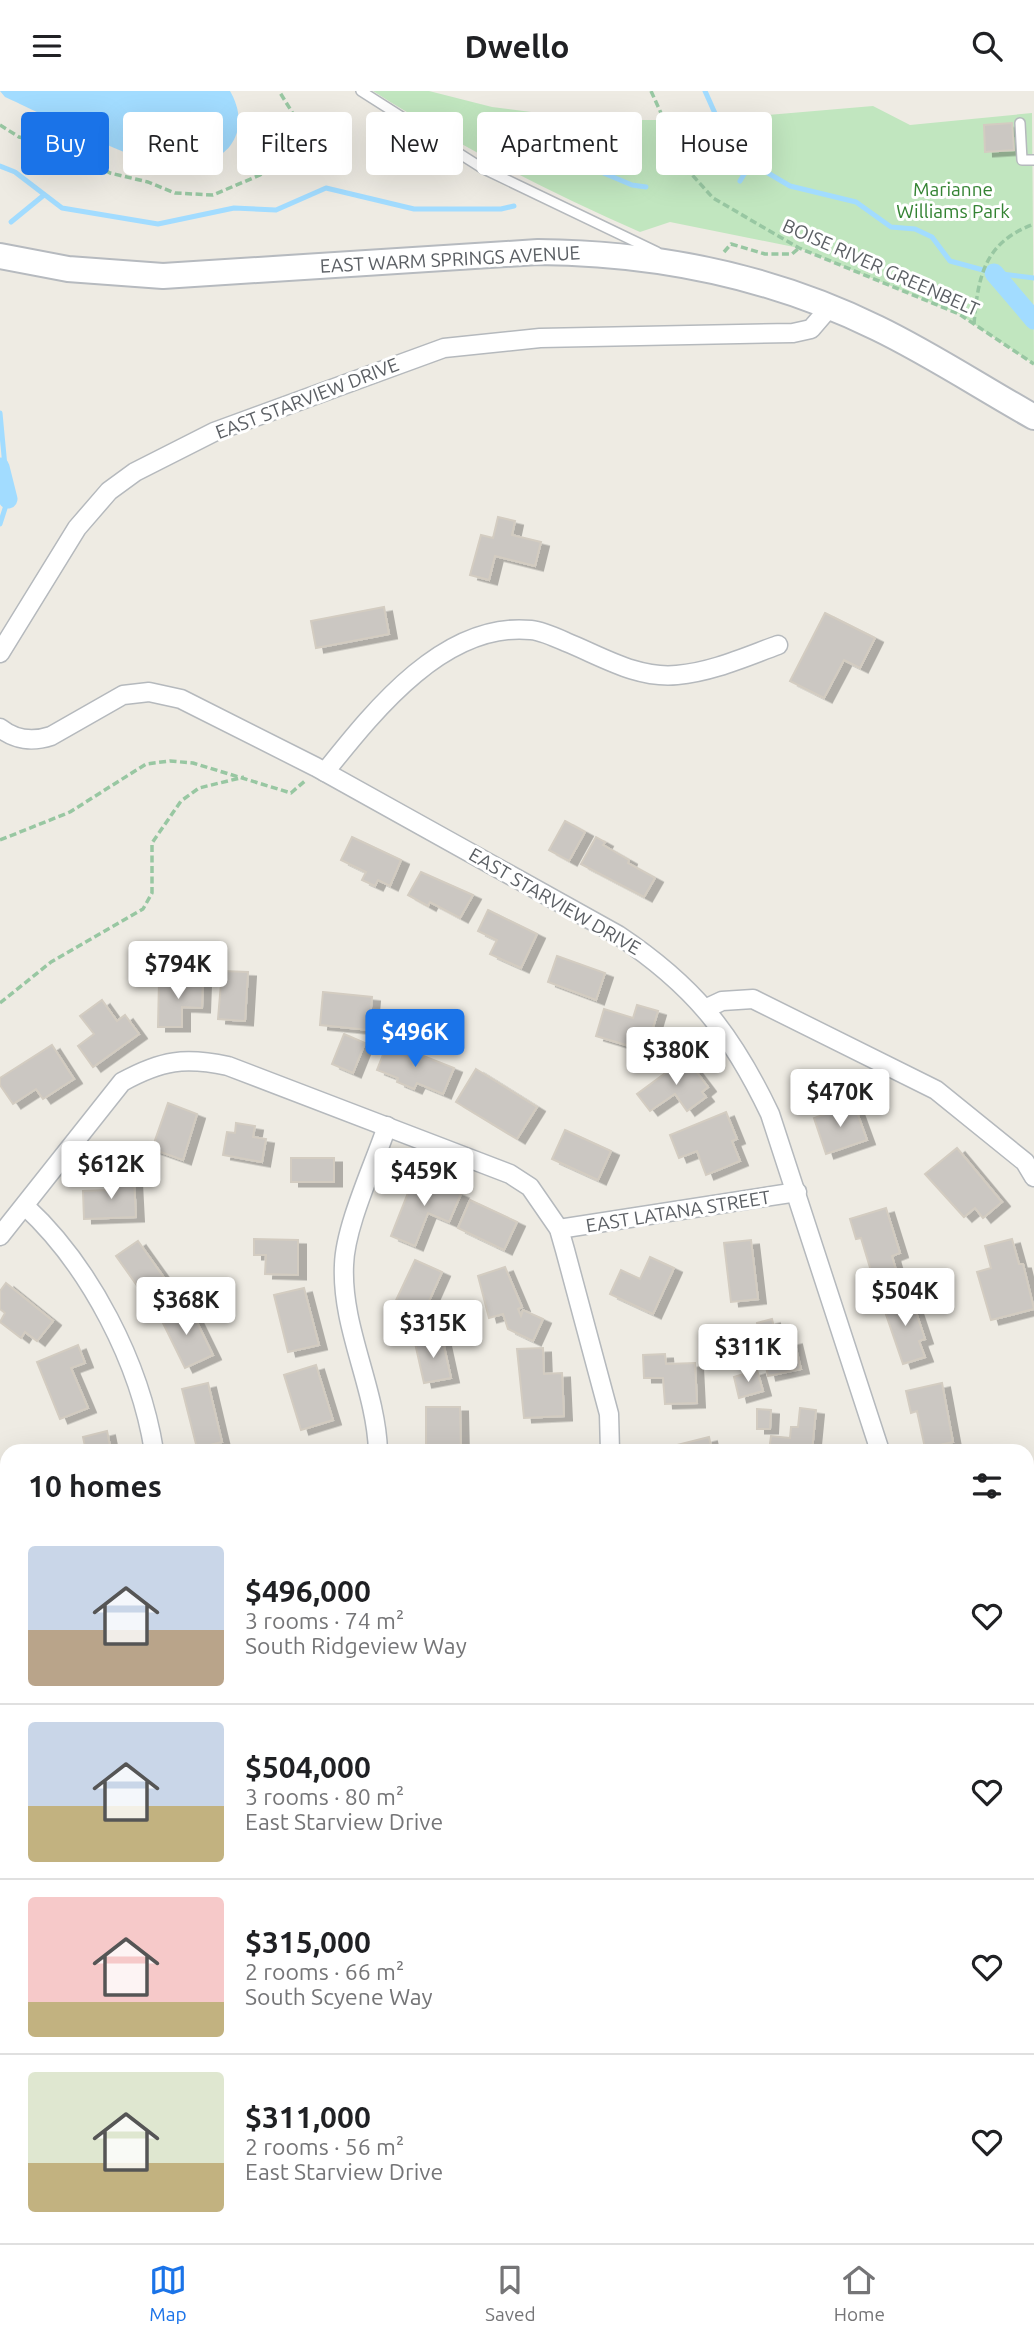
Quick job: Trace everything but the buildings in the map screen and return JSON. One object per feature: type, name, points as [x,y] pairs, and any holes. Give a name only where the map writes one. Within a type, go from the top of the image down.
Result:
[{"type":"street","name":"EAST WARM SPRINGS AVENUE","points":[[0,256],[68,269],[163,276],[538,252],[590,252],[678,262],[738,277],[829,308],[877,328],[1034,417]]},
{"type":"street","name":"EAST STARVIEW DRIVE","points":[[0,653],[76,528],[109,491],[135,472],[214,432],[444,348],[540,338],[793,333],[811,329],[829,308]]},
{"type":"street","points":[[321,769],[409,677],[464,644],[508,629],[534,630],[604,660],[640,671],[674,676],[713,669],[778,645]]},
{"type":"street","name":"EAST STARVIEW DRIVE","points":[[0,727],[17,738],[38,740],[51,736],[106,702],[123,695],[149,692],[181,699],[321,769],[618,935],[657,961],[707,1008],[746,1063],[770,1114],[878,1444]]},
{"type":"street","points":[[707,1008],[722,1001],[753,999],[936,1090],[1025,1162],[1034,1177]]},
{"type":"street","points":[[0,1236],[122,1082],[146,1069],[193,1059],[228,1066],[510,1174],[530,1187],[559,1229],[609,1414],[610,1444]]},
{"type":"street","points":[[378,1444],[377,1422],[345,1297],[344,1264],[351,1233],[387,1126]]},
{"type":"street","name":"EAST LATANA STREET","points":[[559,1229],[797,1192]]},
{"type":"street","points":[[24,1206],[41,1221],[111,1321],[123,1344],[153,1444]]},
{"type":"lane","points":[[361,91],[482,168],[678,262]]},
{"type":"lane","points":[[1020,123],[1022,160],[1034,160]]},
{"type":"path","points":[[0,125],[19,137],[62,148],[110,173],[148,182],[175,193],[213,194],[260,175],[285,149],[292,133],[292,112],[279,91]]},
{"type":"path","name":"BOISE RIVER GREENBELT","points":[[651,91],[686,168],[713,198],[799,249],[974,324],[1034,363]]},
{"type":"path","points":[[974,324],[977,287],[994,248],[1013,232],[1034,224]]},
{"type":"path","points":[[722,256],[730,244],[765,254],[792,254],[799,249]]},
{"type":"path","points":[[0,841],[70,812],[146,764],[170,761],[193,763],[291,793],[321,769]]},
{"type":"path","points":[[0,1003],[51,962],[142,909],[152,893],[152,843],[174,810],[199,788],[244,777]]},
{"type":"green space","name":"Marianne Williams Park","points":[[373,91],[429,91],[492,107],[531,112],[477,112],[477,152],[463,144],[463,112],[408,112]]},
{"type":"green space","name":"Marianne Williams Park","points":[[873,106],[910,125],[1032,113],[1034,364],[959,314],[799,248],[670,222],[640,232],[520,175],[642,175],[642,120],[656,120],[656,175],[772,175],[772,115]]},
{"type":"water","points":[[0,91],[230,91],[238,111],[237,133],[223,153],[223,112],[123,112],[123,152],[109,146],[109,112],[37,112],[5,97]]},
{"type":"waterway","points":[[705,91],[726,138],[751,163],[790,186],[856,202],[891,227],[915,229],[932,237],[950,261],[994,273],[1034,278]]},
{"type":"waterway","points":[[0,166],[15,172],[62,208],[158,224],[234,208],[276,210],[326,188],[414,209],[501,209],[514,206]]},
{"type":"waterway","points":[[608,175],[632,185],[646,187]]},
{"type":"waterway","points":[[740,181],[744,175]]},
{"type":"waterway","points":[[11,222],[44,195]]},
{"type":"waterway","points":[[994,273],[1034,320]]},
{"type":"waterway","points":[[0,413],[8,499],[0,524]]},
{"type":"waterway","points":[[0,467],[8,499]]}]
